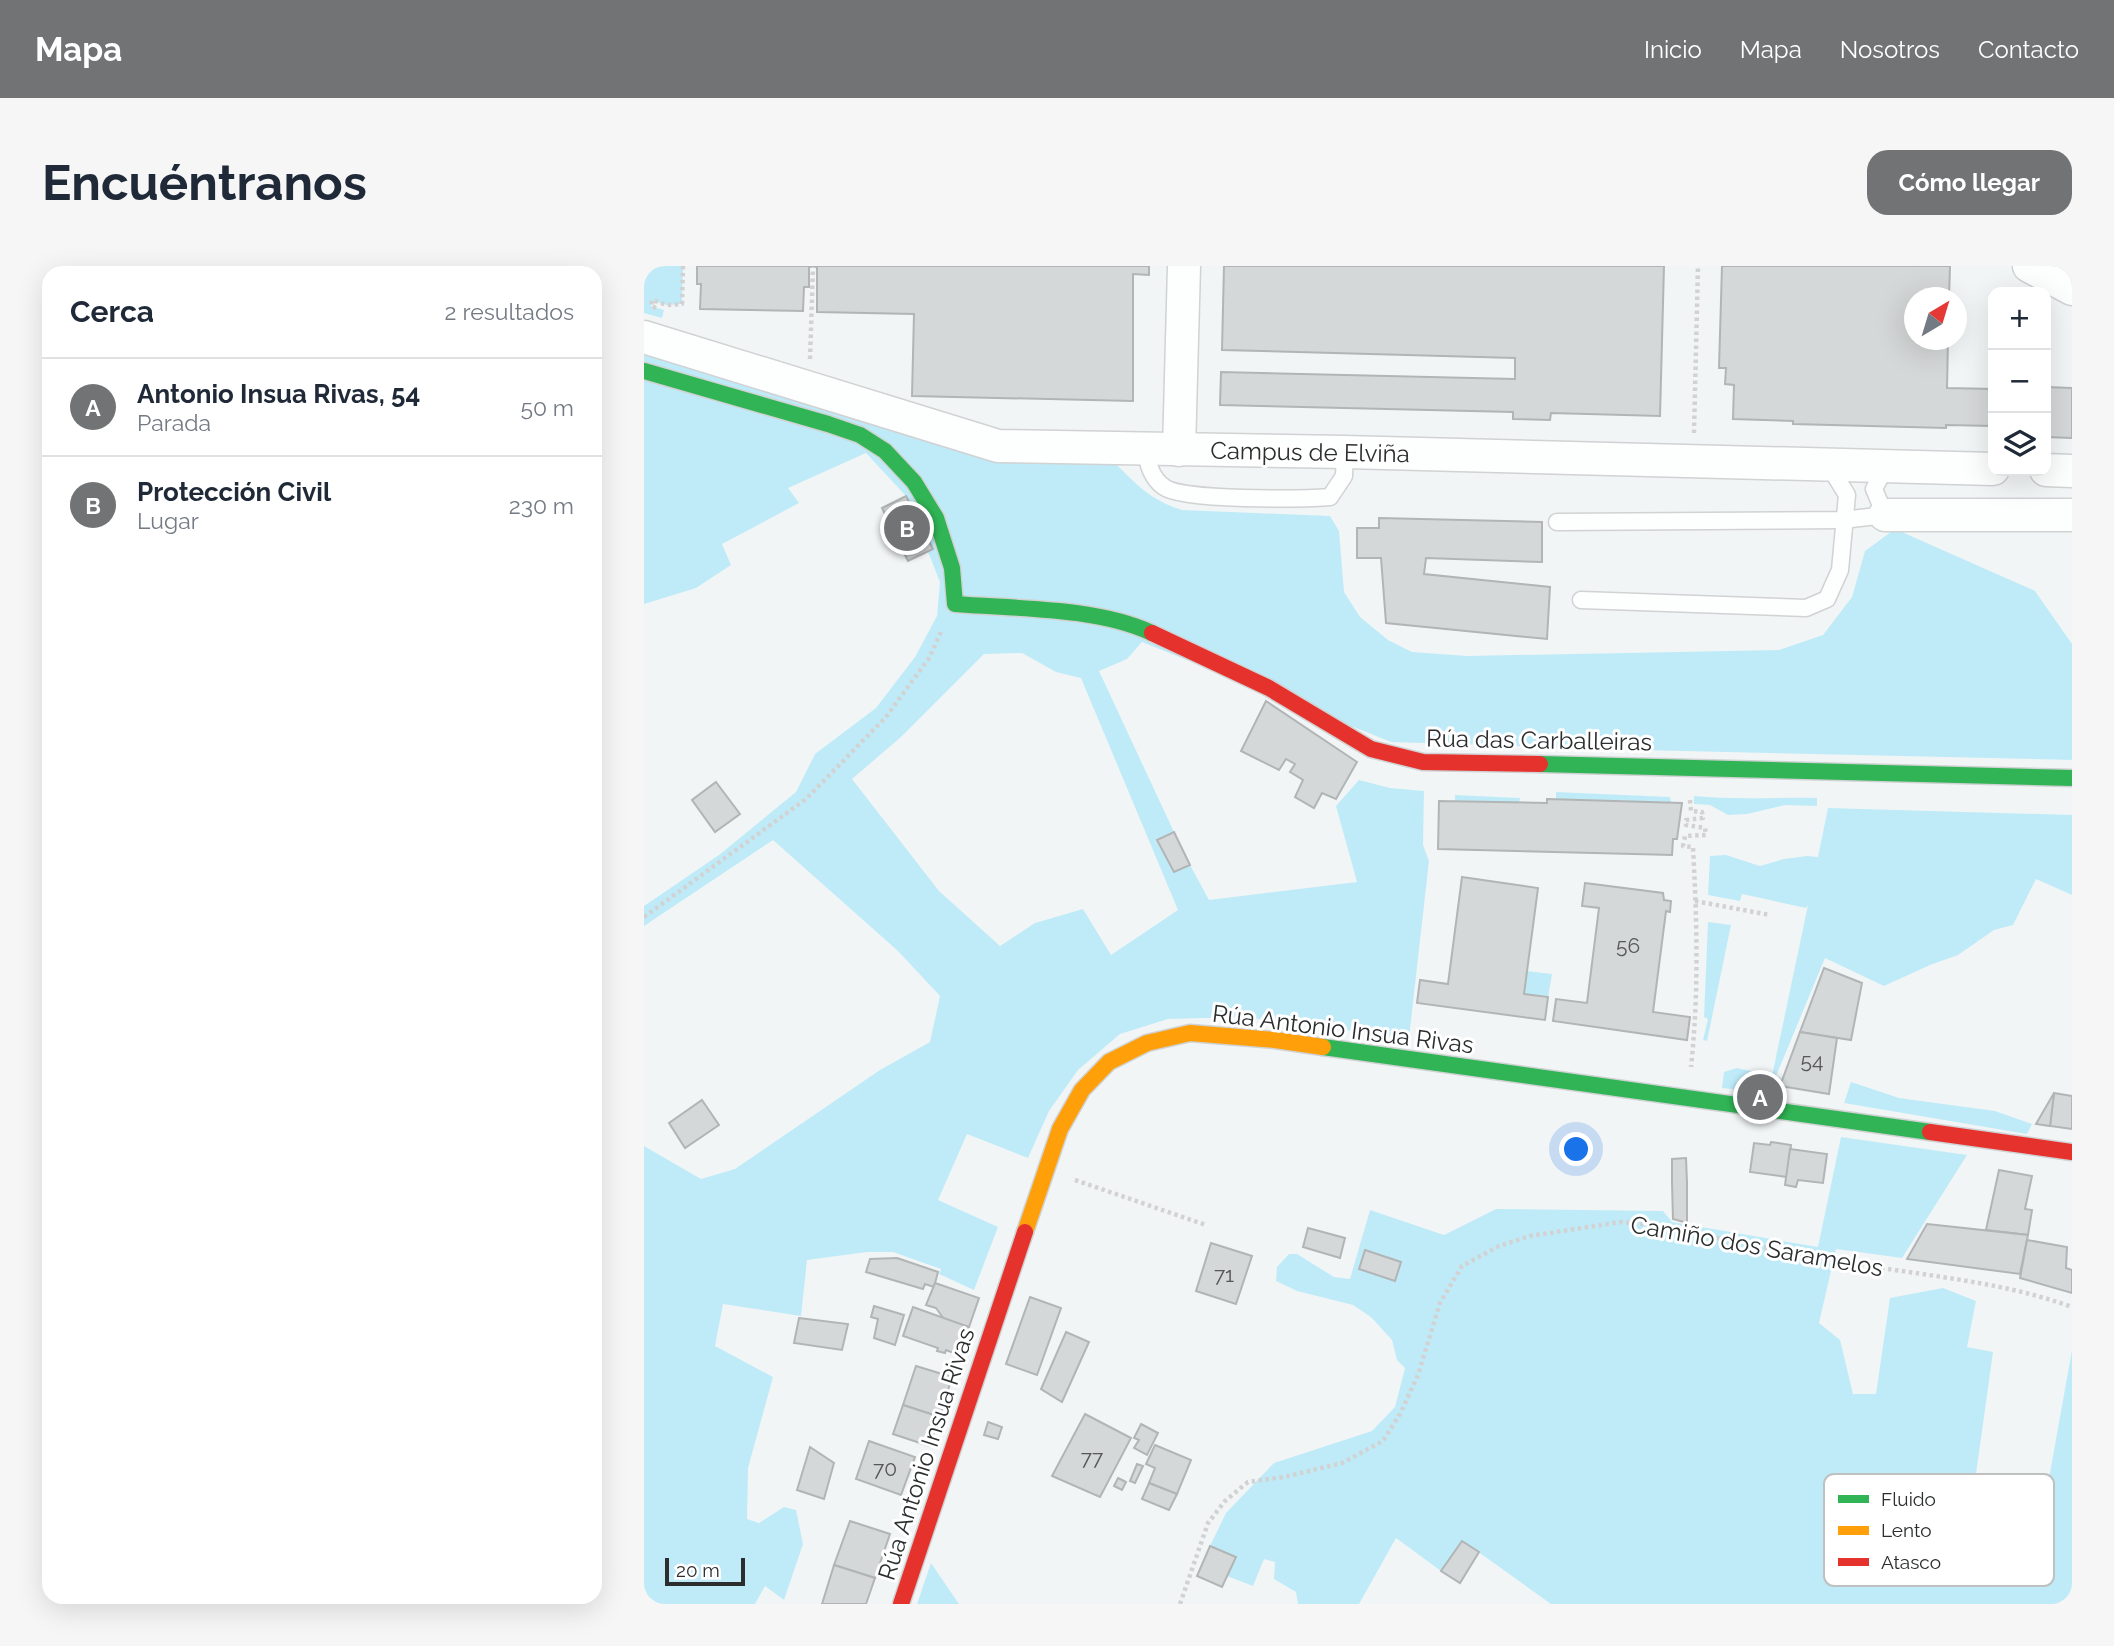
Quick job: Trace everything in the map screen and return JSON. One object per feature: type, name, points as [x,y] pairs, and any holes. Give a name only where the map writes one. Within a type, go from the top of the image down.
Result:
[{"type":"street","points":[[1179,450],[1184,266]]},
{"type":"street","points":[[2029,266],[2072,289]]},
{"type":"street","name":"Campus de Elviña","points":[[644,337],[998,446],[1988,469]]},
{"type":"street","points":[[644,371],[828,424],[860,435],[885,451],[914,482],[936,518],[952,568],[955,604]]},
{"type":"street","points":[[2051,470],[2072,471]]},
{"type":"street","points":[[1885,515],[2072,514]]},
{"type":"street","name":"Rúa das Carballeiras","points":[[955,604],[1080,614],[1137,626],[1269,688],[1371,748],[1423,762],[1676,766],[2072,778]]},
{"type":"street","name":"Rúa Antonio Insua Rivas","points":[[901,1604],[1060,1129],[1082,1090],[1109,1062],[1147,1043],[1189,1033],[1275,1040],[2072,1152]]},
{"type":"lane","points":[[1146,450],[1147,466],[1163,487],[1182,495],[1308,498],[1330,496],[1344,476],[1345,452]]},
{"type":"lane","points":[[1581,600],[1806,608],[1827,599],[1840,570],[1847,495],[1828,464]]},
{"type":"lane","points":[[1557,522],[1843,520],[1885,515],[1874,489],[1885,466]]},
{"type":"path","points":[[664,310],[651,306],[652,300],[667,305],[682,304],[683,266]]},
{"type":"path","points":[[1694,438],[1698,266]]},
{"type":"path","points":[[810,367],[813,267]]},
{"type":"path","points":[[644,917],[806,799],[886,717],[929,658],[955,604]]},
{"type":"path","points":[[1690,805],[1690,811],[1702,812],[1703,818],[1686,820],[1686,825],[1705,828],[1706,835],[1685,836],[1683,846],[1692,847],[1698,980],[1694,1040]]},
{"type":"path","points":[[1695,901],[1770,915]]},
{"type":"path","points":[[1045,1170],[1206,1225]]},
{"type":"path","name":"Camiño dos Saramelos","points":[[1180,1604],[1208,1523],[1226,1501],[1248,1482],[1284,1477],[1342,1463],[1383,1441],[1400,1414],[1418,1375],[1440,1303],[1461,1266],[1499,1246],[1530,1236],[1621,1222],[1653,1225],[1868,1266],[1981,1282],[2052,1299],[2072,1307]]},
{"type":"shaded area","points":[[644,266],[683,266],[682,304],[667,305],[652,301],[651,306],[664,310],[662,318],[644,313]]},
{"type":"shaded area","points":[[644,344],[1113,461],[1152,496],[1182,510],[1330,516],[1339,531],[1344,592],[1360,617],[1388,640],[1412,652],[1467,656],[1779,650],[1823,635],[1852,597],[1865,551],[1895,529],[2035,591],[2072,644],[2072,760],[1391,742],[1142,642],[1127,659],[1099,671],[1174,832],[1157,840],[1174,872],[1190,865],[1209,900],[1357,882],[1336,806],[1359,780],[1390,788],[1424,791],[1423,845],[1429,861],[1409,1038],[1242,1017],[1168,1019],[1120,1034],[1078,1070],[1049,1111],[1028,1158],[967,1134],[938,1200],[998,1227],[974,1290],[939,1274],[941,1269],[893,1252],[867,1252],[807,1260],[801,1316],[723,1304],[715,1346],[773,1377],[748,1468],[747,1519],[759,1523],[784,1507],[796,1510],[803,1544],[784,1600],[765,1586],[755,1604],[644,1604],[644,1146],[701,1179],[735,1169],[880,1070],[930,1042],[940,996],[898,951],[773,840],[644,926],[644,906],[719,855],[796,792],[815,754],[876,708],[915,657],[937,616],[940,582],[906,496],[866,453],[788,488],[799,503],[722,544],[731,565],[696,588],[644,604]],"holes":[[[1022,653],[1056,672],[1081,678],[1178,910],[1111,955],[1083,909],[1035,923],[1000,946],[939,891],[852,779],[901,737],[984,654]]]},
{"type":"shaded area","points":[[1556,792],[1670,797],[1671,802],[1556,799]]},
{"type":"shaded area","points":[[1455,795],[1520,798],[1519,803],[1455,801]]},
{"type":"shaded area","points":[[1694,796],[1817,798],[1817,806],[1785,805],[1747,814],[1728,815],[1710,805],[1694,804]]},
{"type":"shaded area","points":[[1828,808],[2072,815],[2072,895],[2036,879],[2013,925],[1994,930],[1958,955],[1884,986],[1825,958],[1776,1076],[1781,1078],[1780,1094],[1722,1088],[1724,1072],[1737,1068],[1772,1076],[1808,905],[1806,908],[1742,894],[1740,901],[1708,895],[1710,856],[1726,855],[1760,866],[1784,859],[1818,857]]},
{"type":"shaded area","points":[[1708,922],[1731,925],[1707,1041],[1703,1040],[1708,1019],[1704,1017]]},
{"type":"shaded area","points":[[1527,971],[1552,974],[1548,997],[1524,994]]},
{"type":"shaded area","points":[[1851,1082],[1899,1098],[1995,1111],[2032,1124],[2027,1134],[1844,1103]]},
{"type":"shaded area","points":[[1841,1137],[1967,1155],[1902,1258],[1836,1249],[1819,1323],[1840,1340],[1853,1394],[1876,1394],[1890,1298],[1943,1288],[1976,1301],[1967,1347],[1993,1352],[1976,1474],[1824,1474],[1824,1586],[2054,1586],[2054,1474],[2050,1474],[2072,1350],[2072,1604],[1551,1604],[1463,1541],[1441,1571],[1396,1538],[1359,1604],[1298,1604],[1296,1592],[1274,1579],[1275,1562],[1264,1559],[1253,1586],[1227,1576],[1236,1557],[1210,1546],[1226,1513],[1274,1463],[1372,1431],[1395,1407],[1405,1368],[1397,1360],[1392,1340],[1371,1317],[1353,1305],[1297,1291],[1276,1281],[1277,1267],[1289,1254],[1297,1254],[1334,1277],[1350,1279],[1370,1210],[1444,1235],[1496,1209],[1663,1211],[1672,1222],[1818,1247]]},
{"type":"shaded area","points":[[931,1563],[959,1604],[917,1604]]},
{"type":"building","points":[[697,266],[1149,266],[1149,275],[1133,274],[1133,401],[912,396],[914,314],[817,312],[817,267],[809,267],[809,287],[804,287],[803,311],[700,309],[701,284],[697,284]]},
{"type":"building","points":[[1224,266],[1664,266],[1660,416],[1551,413],[1550,420],[1513,419],[1513,412],[1220,405],[1221,372],[1515,379],[1515,358],[1222,350]]},
{"type":"building","points":[[1722,266],[1950,266],[1949,287],[1904,287],[1904,350],[1948,350],[1947,388],[1988,389],[1988,426],[1946,425],[1946,428],[1793,424],[1793,421],[1733,419],[1734,385],[1725,384],[1726,368],[1719,368]]},
{"type":"building","points":[[2051,387],[2072,388],[2072,438],[2051,437]]},
{"type":"building","points":[[906,496],[933,549],[908,561],[882,508]]},
{"type":"building","points":[[1379,518],[1542,522],[1542,562],[1426,558],[1424,574],[1550,587],[1547,639],[1386,623],[1381,558],[1357,558],[1357,528],[1379,528]]},
{"type":"building","points":[[1266,701],[1357,762],[1336,799],[1322,793],[1314,808],[1295,797],[1303,780],[1290,772],[1295,764],[1286,759],[1279,770],[1241,751]]},
{"type":"building","points":[[716,782],[740,814],[715,832],[692,800]]},
{"type":"building","points":[[1547,799],[1682,803],[1672,855],[1438,849],[1439,801],[1547,803]]},
{"type":"building","points":[[1174,832],[1190,865],[1174,872],[1157,840]]},
{"type":"building","points":[[1462,877],[1538,888],[1524,994],[1548,997],[1545,1020],[1417,1003],[1420,980],[1448,984]]},
{"type":"building","points":[[1585,883],[1663,893],[1664,900],[1671,901],[1670,912],[1666,911],[1653,1012],[1690,1017],[1687,1040],[1553,1021],[1556,999],[1587,1003],[1599,908],[1582,906]]},
{"type":"building","points":[[1824,968],[1862,983],[1851,1040],[1800,1032]]},
{"type":"building","points":[[1800,1032],[1837,1038],[1829,1094],[1780,1086]]},
{"type":"building","points":[[2054,1093],[2072,1096],[2072,1129],[2050,1126]]},
{"type":"building","points":[[2054,1093],[2050,1126],[2036,1124]]},
{"type":"building","points":[[702,1100],[719,1125],[685,1148],[669,1123]]},
{"type":"building","points":[[1771,1142],[1791,1145],[1787,1177],[1750,1172],[1754,1143],[1770,1145]]},
{"type":"building","points":[[1790,1149],[1827,1154],[1823,1183],[1798,1180],[1796,1187],[1785,1185]]},
{"type":"building","points":[[1686,1158],[1687,1223],[1673,1219],[1672,1183],[1672,1159]]},
{"type":"building","points":[[1999,1170],[2032,1176],[2025,1209],[2032,1210],[2028,1235],[1986,1230]]},
{"type":"building","points":[[1927,1224],[2028,1235],[2020,1274],[1907,1259]]},
{"type":"building","points":[[1308,1228],[1345,1238],[1340,1258],[1303,1247]]},
{"type":"building","points":[[2027,1240],[2067,1247],[2066,1268],[2072,1270],[2072,1293],[2020,1278]]},
{"type":"building","points":[[1211,1243],[1252,1256],[1236,1304],[1196,1291]]},
{"type":"building","points":[[1365,1250],[1401,1262],[1395,1281],[1359,1269]]},
{"type":"building","points":[[897,1258],[938,1272],[934,1287],[925,1284],[923,1289],[866,1272],[870,1259]]},
{"type":"building","points":[[935,1283],[979,1298],[969,1327],[944,1319],[936,1308],[926,1305]]},
{"type":"building","points":[[1030,1297],[1061,1308],[1037,1375],[1006,1364]]},
{"type":"building","points":[[874,1306],[904,1315],[895,1345],[874,1338],[878,1319],[871,1317]]},
{"type":"building","points":[[913,1307],[969,1327],[959,1355],[946,1350],[945,1353],[937,1351],[938,1348],[903,1336]]},
{"type":"building","points":[[799,1318],[848,1324],[842,1350],[794,1343]]},
{"type":"building","points":[[1066,1332],[1089,1342],[1062,1402],[1041,1389]]},
{"type":"building","points":[[916,1366],[952,1377],[940,1417],[903,1405]]},
{"type":"building","points":[[903,1405],[940,1417],[929,1446],[893,1434]]},
{"type":"building","points":[[1085,1414],[1131,1438],[1100,1497],[1052,1476]]},
{"type":"building","points":[[988,1422],[1002,1427],[998,1439],[984,1435]]},
{"type":"building","points":[[1141,1424],[1158,1433],[1147,1455],[1134,1448],[1139,1440],[1134,1438]]},
{"type":"building","points":[[869,1441],[915,1457],[901,1495],[856,1479]]},
{"type":"building","points":[[1155,1445],[1191,1460],[1177,1494],[1149,1483],[1155,1468],[1146,1464]]},
{"type":"building","points":[[810,1447],[834,1463],[824,1499],[797,1490]]},
{"type":"building","points":[[1137,1464],[1143,1466],[1135,1483],[1130,1481]]},
{"type":"building","points":[[1118,1478],[1126,1482],[1122,1490],[1114,1486]]},
{"type":"building","points":[[1149,1483],[1177,1494],[1169,1510],[1142,1499]]},
{"type":"building","points":[[850,1521],[890,1534],[875,1578],[834,1565]]},
{"type":"building","points":[[1462,1541],[1479,1552],[1460,1583],[1441,1571]]},
{"type":"building","points":[[1210,1546],[1236,1557],[1222,1587],[1197,1576]]},
{"type":"building","points":[[834,1565],[875,1578],[866,1604],[822,1604]]},
{"type":"traffic: fast","points":[[644,371],[828,424],[860,435],[885,451],[914,482],[936,518],[952,568],[955,604],[1081,614],[1130,624],[1152,633]]},
{"type":"traffic: fast","points":[[1540,764],[2072,778]]},
{"type":"traffic: fast","points":[[1323,1047],[1930,1132]]},
{"type":"traffic: slow","points":[[1025,1232],[1060,1129],[1082,1090],[1109,1062],[1147,1043],[1190,1033],[1323,1047]]},
{"type":"traffic: jam","points":[[1152,633],[1269,688],[1371,749],[1423,762],[1540,764]]},
{"type":"traffic: jam","points":[[1930,1132],[2072,1152]]},
{"type":"traffic: jam","points":[[901,1604],[1025,1232]]},
{"type":"place","name":"Protección Civil","points":[[907,528]]},
{"type":"place","name":"Antonio Insua Rivas, 54","points":[[1760,1097]]}]
